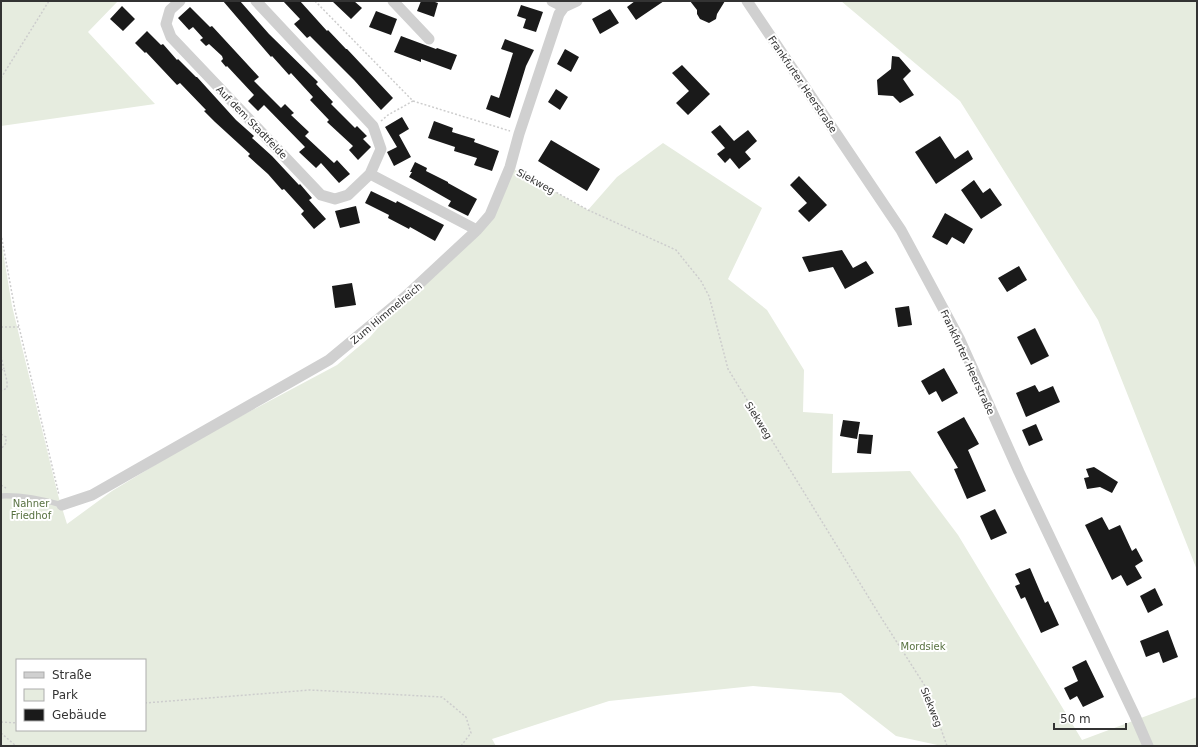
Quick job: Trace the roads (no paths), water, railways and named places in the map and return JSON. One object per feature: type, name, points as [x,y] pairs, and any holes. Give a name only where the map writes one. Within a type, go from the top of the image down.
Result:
[{"type":"street","name":"Auf dem Stadtfelde","points":[[180,1],[170,10],[166,24],[171,37],[322,195],[335,199],[348,195],[370,174],[381,149],[373,126],[256,1]]},
{"type":"street","points":[[393,1],[429,38]]},
{"type":"street","points":[[552,1],[564,7],[577,1]]},
{"type":"street","name":"Frankfurter Heerstraße","points":[[747,1],[901,230],[959,338],[1019,472],[1148,746]]},
{"type":"street","name":"Zum Himmelreich","points":[[62,505],[92,495],[329,360],[405,297],[476,230],[490,214],[510,167],[519,134],[559,14],[564,7]]},
{"type":"street","points":[[370,174],[476,230]]},
{"type":"lane","points":[[1,496],[18,496],[41,499],[62,505]]},
{"type":"park label","name":"Nahner Friedhof","points":[[31,508]]},
{"type":"park label","name":"Mordsiek","points":[[923,646]]}]
